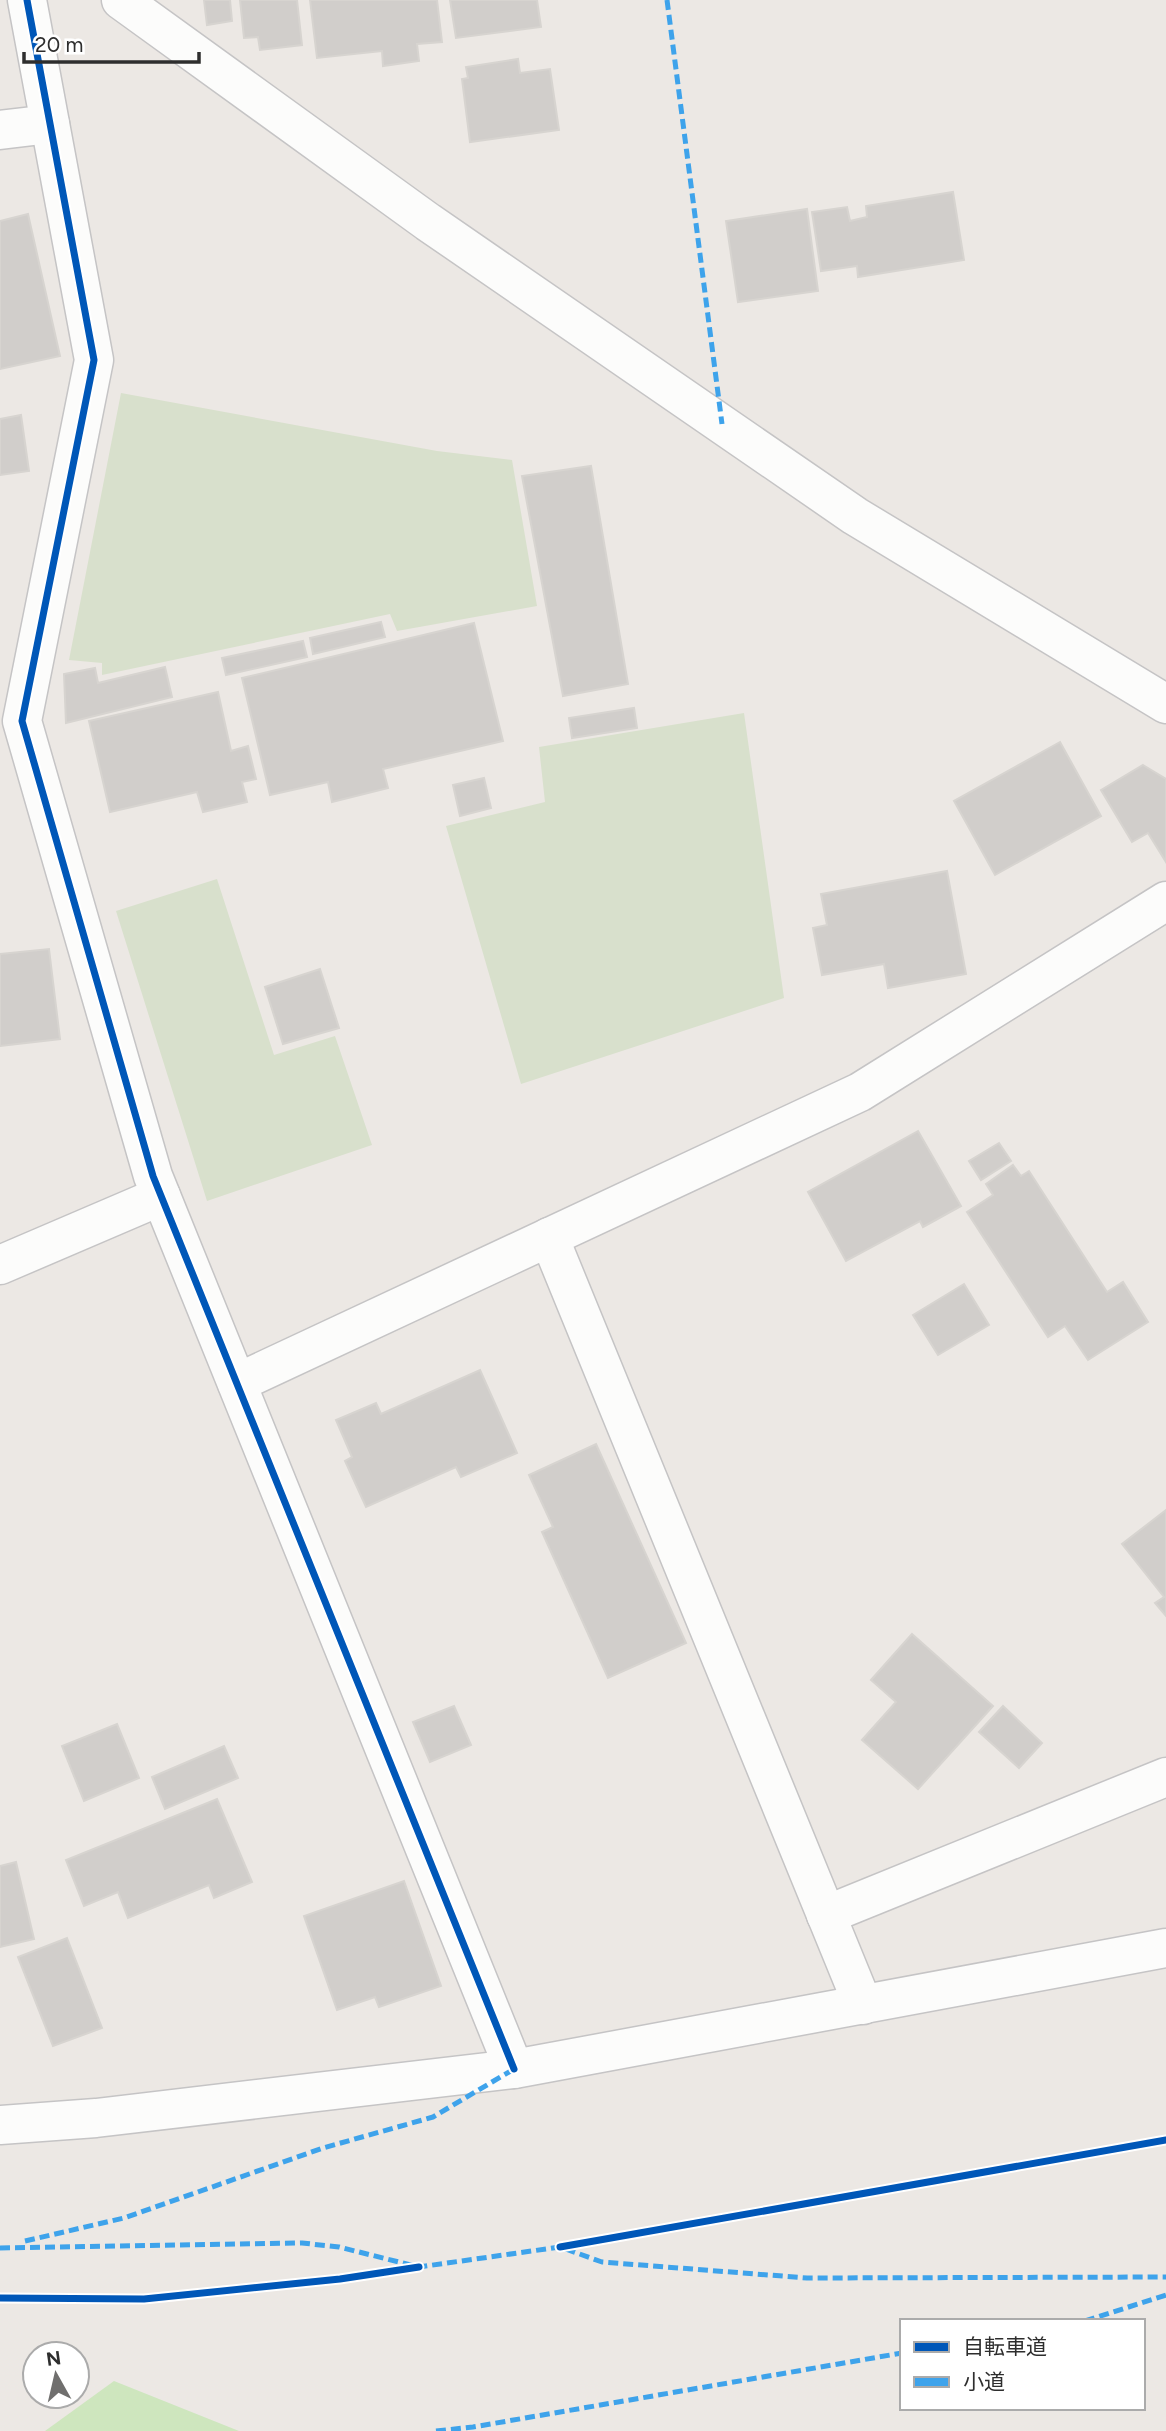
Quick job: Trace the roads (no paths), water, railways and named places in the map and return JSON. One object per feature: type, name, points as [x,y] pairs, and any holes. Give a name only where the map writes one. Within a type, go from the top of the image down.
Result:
[{"type":"street","points":[[27,0],[94,360],[22,721],[161,1196],[514,2069]]},
{"type":"street","points":[[121,0],[428,222],[855,516],[1166,704]]},
{"type":"street","points":[[0,130],[50,124]]},
{"type":"street","points":[[237,1383],[860,1092],[1166,901]]},
{"type":"street","points":[[0,1265],[161,1196]]},
{"type":"street","points":[[548,1237],[863,2005]]},
{"type":"street","points":[[825,1915],[1166,1777]]},
{"type":"street","points":[[0,2125],[96,2118],[514,2069],[1166,1948]]}]
